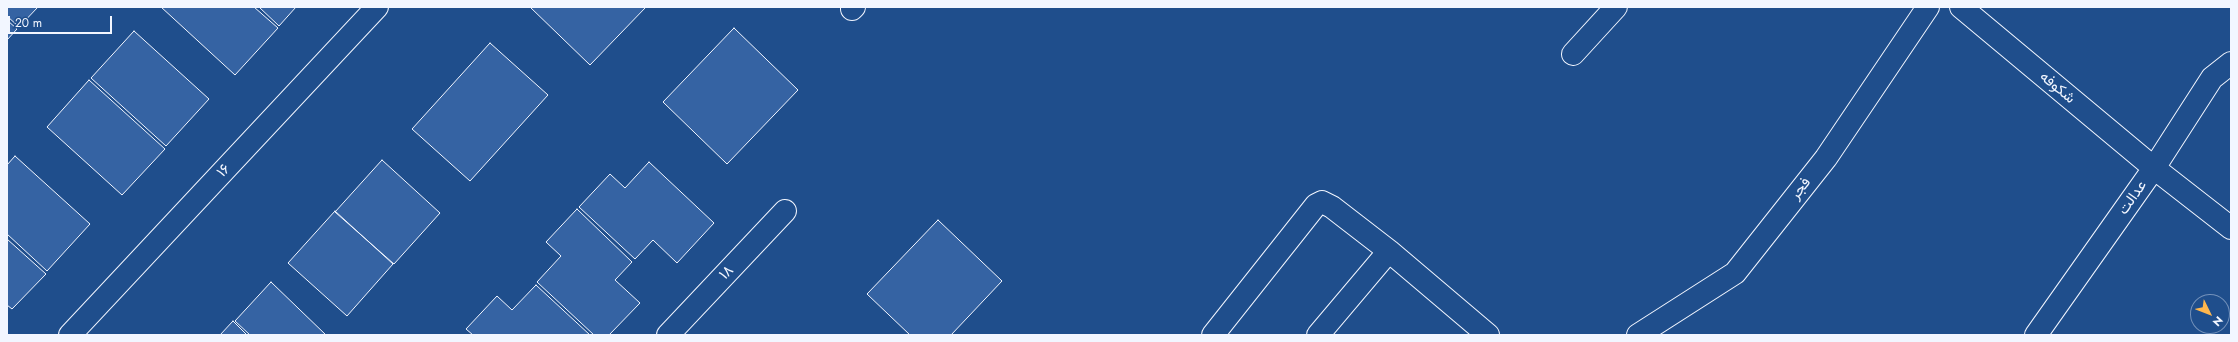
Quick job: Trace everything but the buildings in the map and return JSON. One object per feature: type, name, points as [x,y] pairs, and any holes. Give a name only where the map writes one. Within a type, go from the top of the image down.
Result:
[{"type":"street","name":"۱۶","points":[[70,335],[377,7]]},
{"type":"street","points":[[1573,54],[1616,7]]},
{"type":"street","name":"فجر","points":[[1638,335],[1735,273],[1826,158],[1928,7]]},
{"type":"street","name":"شکوفه","points":[[1961,7],[2154,168],[2231,228]]},
{"type":"street","name":"عدالت","points":[[2040,334],[2154,168],[2212,78],[2231,63]]},
{"type":"street","points":[[1213,335],[1316,205],[1322,202],[1332,207],[1389,250],[1488,335]]},
{"type":"street","name":"۱۸","points":[[668,335],[785,211]]},
{"type":"street","points":[[1318,335],[1389,250]]}]
